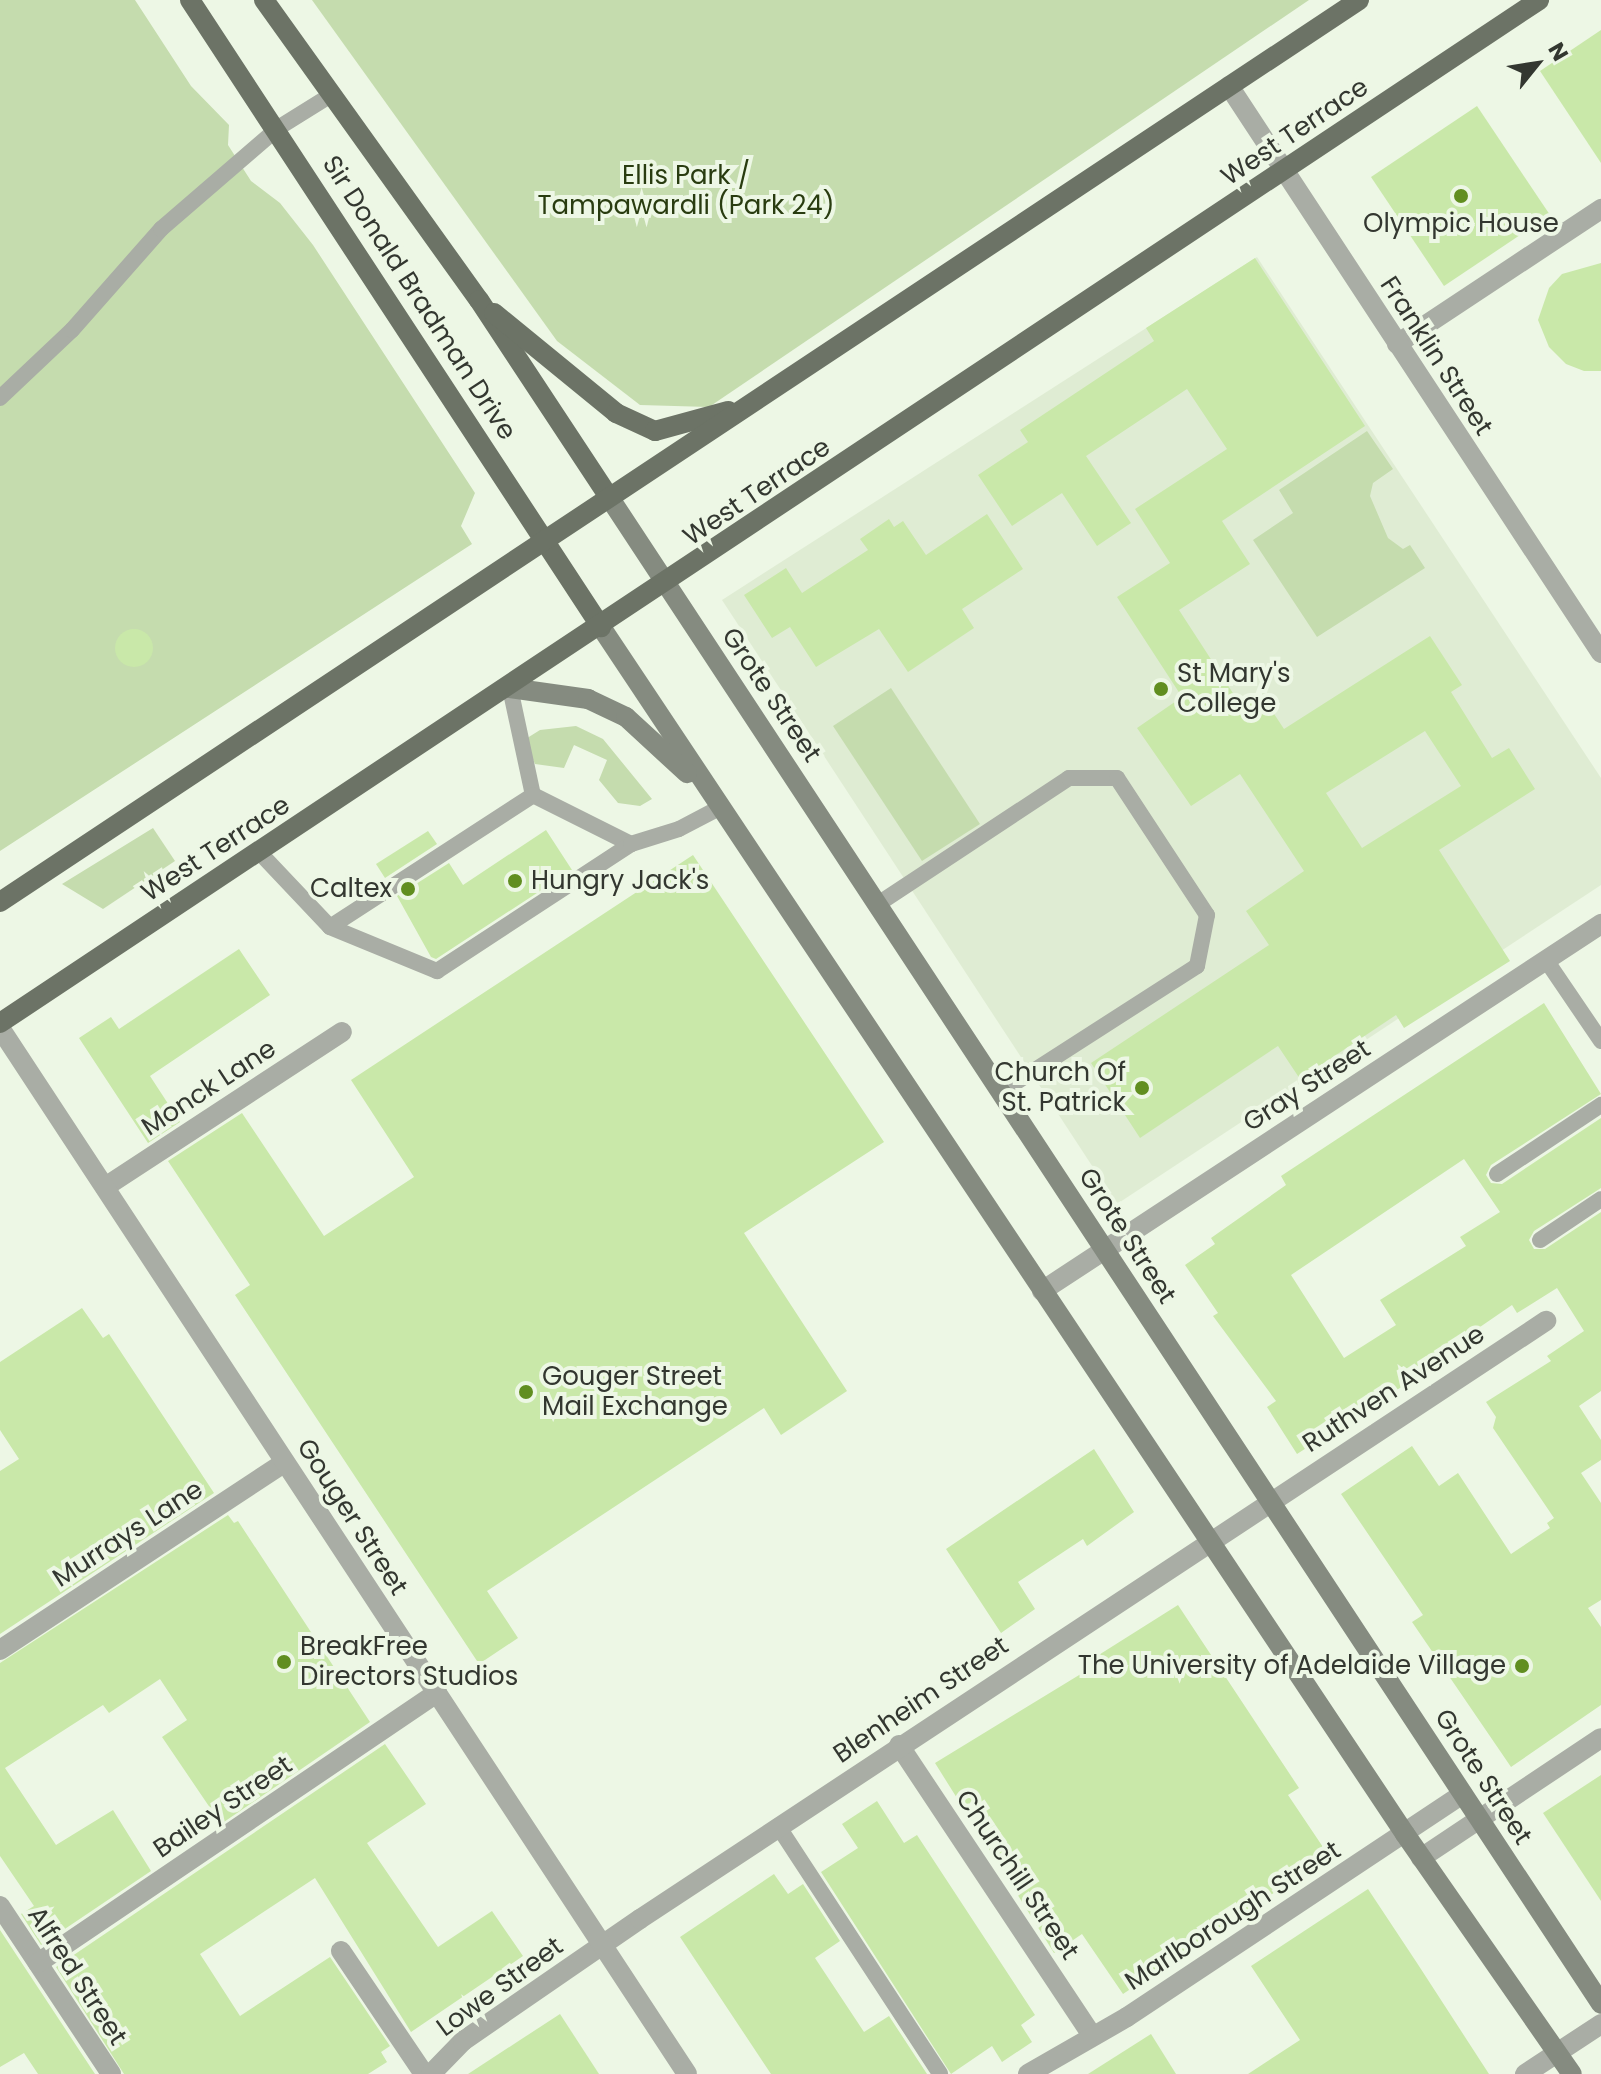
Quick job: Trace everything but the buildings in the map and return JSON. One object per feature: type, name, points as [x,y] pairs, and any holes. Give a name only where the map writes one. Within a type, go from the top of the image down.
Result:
[{"type":"main road","name":"Sir Donald Bradman Drive","points":[[190,0],[278,128],[601,627]]},
{"type":"main road","name":"Sir Donald Bradman Drive","points":[[264,0],[479,300],[609,497]]},
{"type":"main road","points":[[0,902],[1359,0]]},
{"type":"main road","name":"West Terrace","points":[[0,1026],[1539,0]]},
{"type":"main road","points":[[479,300],[616,413],[655,431],[745,406]]},
{"type":"main road","name":"Grote Street","points":[[609,497],[1601,2004]]},
{"type":"main road","points":[[601,627],[713,800],[1421,1858],[1572,2074]]},
{"type":"main road","points":[[510,688],[588,699],[626,717],[713,800]]},
{"type":"street","name":"Franklin Street","points":[[1229,86],[1601,653]]},
{"type":"street","points":[[1397,344],[1601,209]]},
{"type":"street","name":"Gray Street","points":[[1042,1291],[1601,924]]},
{"type":"street","name":"Gouger Street","points":[[0,1026],[687,2074]]},
{"type":"street","name":"Monck Lane","points":[[105,1187],[342,1032]]},
{"type":"street","name":"Ruthven Avenue","points":[[1270,1501],[1546,1321]]},
{"type":"street","name":"Murrays Lane","points":[[0,1650],[285,1462]]},
{"type":"street","name":"Blenheim Street","points":[[602,1945],[1270,1501]]},
{"type":"street","name":"Bailey Street","points":[[38,1963],[437,1693]]},
{"type":"street","points":[[1421,1858],[1601,1738]]},
{"type":"street","name":"Churchill Street","points":[[899,1745],[1091,2034]]},
{"type":"street","name":"Marlborough Street","points":[[1028,2074],[1091,2034],[1127,2017],[1463,1794]]},
{"type":"street","name":"Alfred Street","points":[[0,1906],[111,2074]]},
{"type":"street","name":"Lowe Street","points":[[431,2074],[463,2041],[602,1945]]},
{"type":"street","points":[[341,1951],[424,2074]]},
{"type":"street","points":[[1525,2074],[1601,2024]]},
{"type":"lane","points":[[0,398],[72,330],[161,229],[278,128],[331,95]]},
{"type":"lane","points":[[510,688],[533,795]]},
{"type":"lane","points":[[878,904],[1069,778],[1117,778],[1207,915],[1197,966],[1001,1092]]},
{"type":"lane","points":[[533,795],[631,844]]},
{"type":"lane","points":[[330,927],[533,795]]},
{"type":"lane","points":[[259,852],[330,927],[437,971],[631,844],[679,829],[713,800]]},
{"type":"lane","points":[[1546,960],[1601,1041]]},
{"type":"lane","points":[[1497,1174],[1601,1105]]},
{"type":"lane","points":[[1540,1240],[1601,1199]]},
{"type":"lane","points":[[778,1826],[940,2074]]},
{"type":"shaded area","name":"St Mary's College","points":[[1257,257],[1601,778],[1601,885],[1117,1204],[722,600]]},
{"type":"green space","points":[[0,0],[135,0],[191,86],[229,125],[228,145],[251,181],[280,203],[313,245],[475,493],[461,526],[472,544],[0,851]]},
{"type":"green space","name":"Ellis Park / Tampawardli (Park 24)","points":[[312,0],[1309,0],[709,407],[640,405],[557,341]]},
{"type":"green space","points":[[1367,431],[1393,469],[1373,483],[1370,496],[1388,538],[1403,549],[1410,545],[1425,568],[1317,637],[1253,540],[1293,513],[1279,490]]},
{"type":"green space","points":[[891,688],[980,824],[922,861],[833,726]]},
{"type":"green space","points":[[576,726],[603,739],[652,799],[640,806],[618,803],[599,780],[607,760],[574,745],[564,768],[535,764],[524,740],[540,730]]},
{"type":"green space","points":[[153,828],[175,861],[103,909],[62,884]]},
{"type":"place","name":"Olympic House","points":[[1461,196]]},
{"type":"place","name":"St Mary's College","points":[[1161,689]]},
{"type":"place","name":"Hungry Jack's","points":[[515,881]]},
{"type":"place","name":"Caltex","points":[[408,889]]},
{"type":"place","name":"Church Of St. Patrick","points":[[1142,1088]]},
{"type":"place","name":"Gouger Street Mail Exchange","points":[[526,1392]]},
{"type":"place","name":"BreakFree Directors Studios","points":[[284,1662]]},
{"type":"place","name":"The University of Adelaide Village","points":[[1522,1666]]}]
